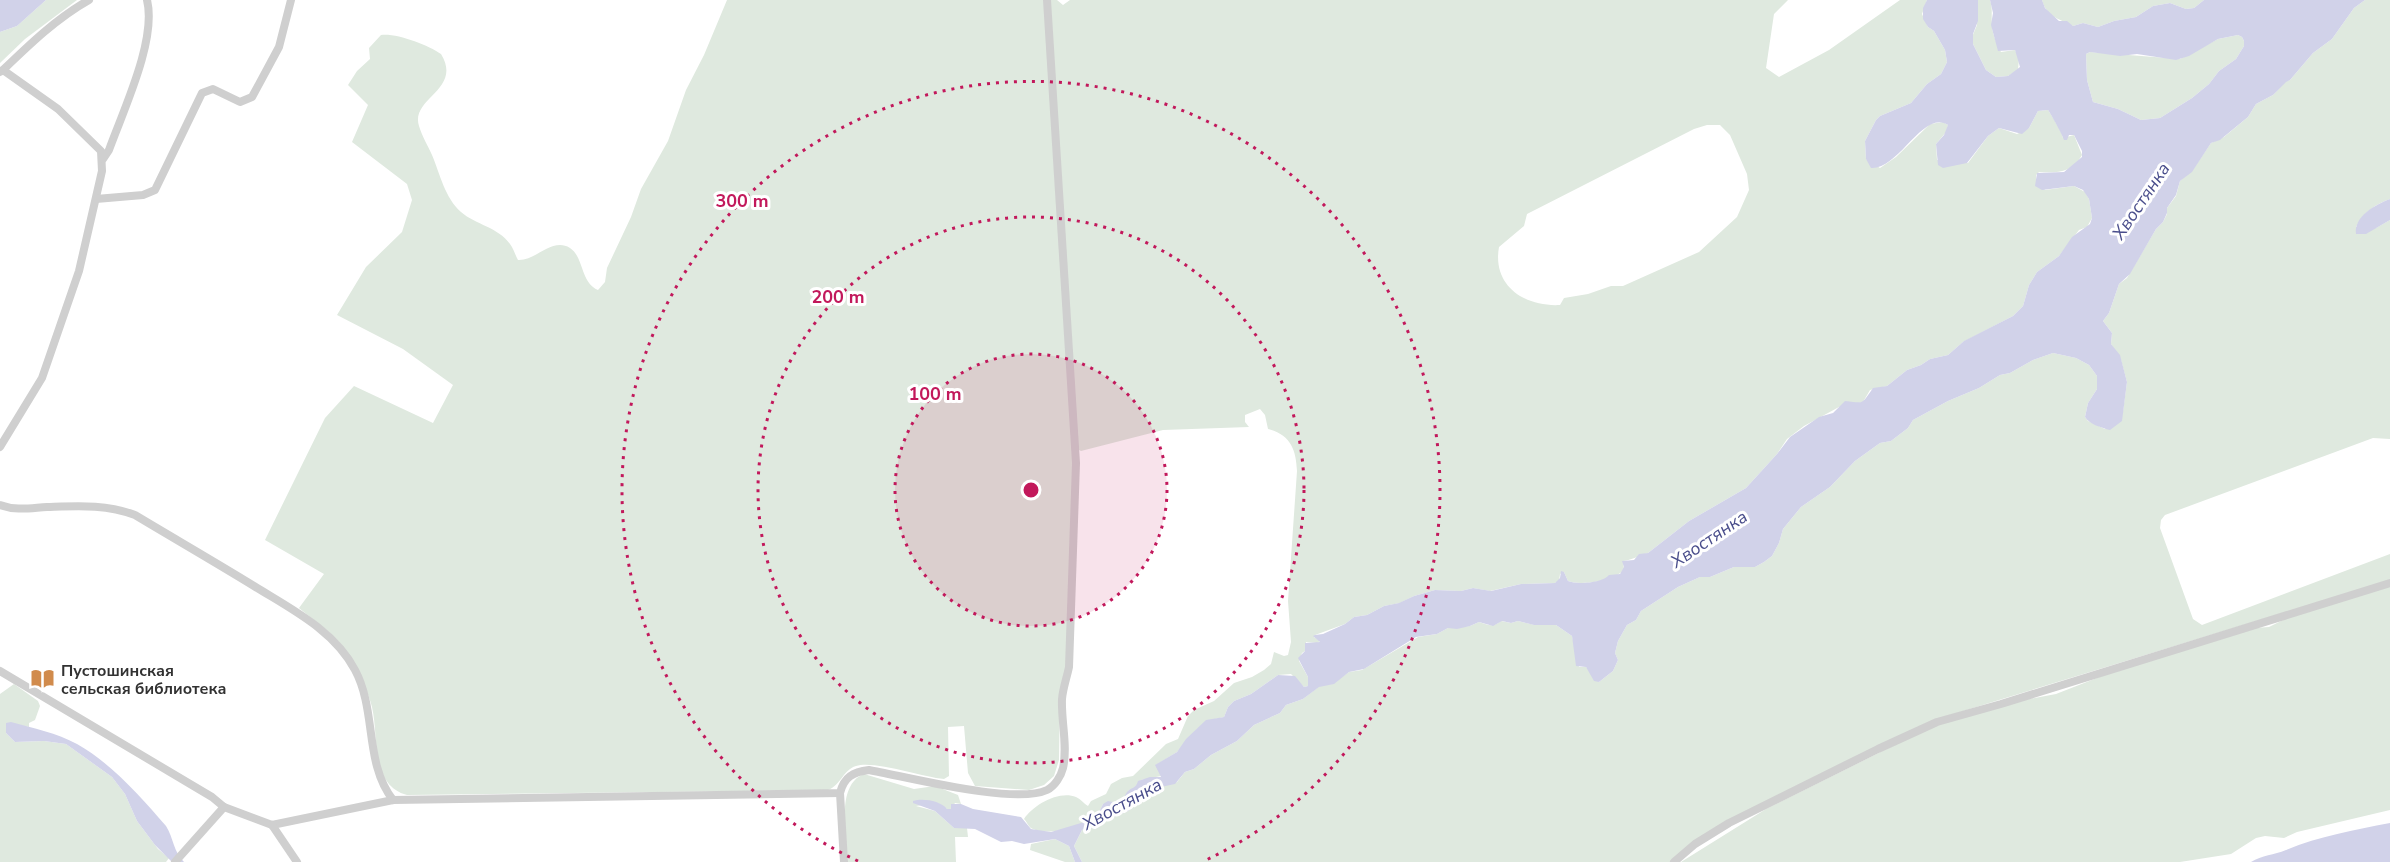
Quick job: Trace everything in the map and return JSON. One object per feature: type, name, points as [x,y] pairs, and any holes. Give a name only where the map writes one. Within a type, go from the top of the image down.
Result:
[{"type":"street","points":[[89,0],[74,9],[28,46],[2,71],[58,109],[100,151],[103,159]]},
{"type":"street","points":[[0,447],[42,378],[79,272],[103,159],[109,150],[140,64],[149,28],[150,10],[147,0]]},
{"type":"street","points":[[96,199],[142,195],[155,190],[202,93],[213,89],[240,102],[252,97],[279,46],[291,0]]},
{"type":"street","points":[[844,862],[840,793],[842,785],[850,775],[856,772],[870,770],[991,793],[1011,794],[1045,791],[1052,787],[1063,770],[1062,697],[1070,667],[1076,463],[1047,0]]},
{"type":"street","points":[[0,505],[13,510],[88,506],[125,511],[315,624],[346,655],[356,670],[368,705],[375,761],[382,785],[393,800]]},
{"type":"street","points":[[1674,862],[1695,844],[1729,823],[1937,722],[2390,583]]},
{"type":"street","points":[[0,671],[212,796],[224,807],[272,825],[393,800],[840,793]]},
{"type":"street","points":[[175,862],[224,807]]},
{"type":"street","points":[[272,825],[297,862]]},
{"type":"shaded area","points":[[46,0],[77,0],[25,39],[0,63],[0,32],[17,26]]},
{"type":"shaded area","points":[[727,0],[1057,0],[1063,5],[1070,0],[1788,0],[1774,14],[1766,68],[1779,77],[1829,50],[1900,0],[1927,0],[1922,14],[1928,27],[1934,31],[1945,50],[1947,62],[1941,74],[1927,84],[1911,103],[1880,116],[1876,120],[1865,141],[1866,159],[1880,168],[1896,157],[1930,124],[1943,122],[1948,125],[1947,131],[1936,144],[1937,160],[1968,163],[1988,136],[1999,128],[2017,134],[2029,128],[2038,111],[2048,110],[2063,138],[2074,135],[2082,155],[2069,169],[2058,172],[2039,172],[2036,180],[2045,190],[2074,186],[2085,192],[2089,199],[2092,218],[2087,227],[2079,230],[2059,256],[2037,272],[2029,285],[2023,306],[2013,316],[1963,342],[1948,355],[1930,359],[1907,370],[1887,386],[1870,390],[1863,402],[1839,407],[1804,426],[1787,439],[1777,454],[1746,488],[1689,521],[1648,553],[1623,561],[1624,569],[1614,577],[1589,583],[1574,582],[1568,581],[1564,572],[1560,574],[1559,581],[1555,583],[1521,584],[1490,591],[1473,588],[1461,591],[1435,590],[1400,603],[1384,606],[1367,615],[1354,617],[1345,624],[1315,635],[1314,637],[1320,641],[1306,642],[1305,651],[1299,661],[1308,677],[1308,686],[1304,687],[1291,674],[1278,675],[1251,694],[1234,701],[1228,707],[1224,717],[1215,719],[1197,729],[1177,752],[1156,765],[1161,776],[1141,780],[1134,789],[1129,790],[1121,804],[1114,802],[1103,804],[1096,816],[1084,824],[1056,831],[1039,831],[1030,827],[1024,819],[1040,804],[1054,797],[1069,795],[1088,806],[1091,801],[1106,794],[1111,784],[1122,778],[1133,776],[1166,744],[1178,739],[1188,716],[1194,710],[1214,701],[1234,683],[1264,670],[1271,664],[1274,652],[1284,656],[1288,655],[1291,642],[1288,601],[1297,471],[1291,444],[1282,435],[1268,429],[1265,415],[1260,409],[1245,415],[1245,422],[1249,427],[1163,430],[1081,451],[1077,449],[1073,465],[1066,667],[1060,695],[1059,760],[1054,776],[1044,785],[1029,790],[975,786],[968,773],[964,726],[948,727],[949,776],[944,779],[886,767],[864,765],[852,768],[828,790],[407,795],[395,790],[382,771],[378,758],[372,707],[355,664],[337,640],[299,608],[324,574],[265,540],[325,418],[354,386],[433,423],[453,385],[403,349],[337,315],[366,267],[402,232],[412,200],[407,184],[352,142],[368,105],[348,85],[357,71],[370,59],[369,48],[381,35],[412,40],[441,54],[446,66],[446,76],[418,116],[420,130],[451,200],[461,212],[505,238],[518,260],[531,257],[557,245],[570,248],[578,257],[588,281],[598,290],[605,282],[607,268],[631,217],[641,189],[668,141],[686,90],[704,55]],"holes":[[[1707,125],[1720,125],[1730,135],[1747,174],[1749,190],[1737,217],[1699,252],[1623,286],[1611,286],[1588,294],[1564,298],[1560,305],[1547,305],[1523,298],[1506,283],[1498,261],[1499,247],[1524,226],[1527,214],[1694,129]]]},
{"type":"shaded area","points":[[1978,0],[1990,0],[1993,31],[2001,52],[2015,50],[2019,59],[2018,70],[2008,76],[1996,77],[1986,70],[1973,44],[1972,37],[1977,25]]},
{"type":"shaded area","points":[[2042,0],[2204,0],[2194,8],[2186,9],[2170,3],[2153,6],[2136,17],[2098,27],[2083,23],[2073,26],[2050,13]]},
{"type":"shaded area","points":[[2365,0],[2390,0],[2390,199],[2370,210],[2356,227],[2376,228],[2390,220],[2390,439],[2373,438],[2165,515],[2161,520],[2160,528],[2193,619],[2202,625],[2390,554],[2390,580],[1937,719],[1789,790],[1670,862],[1082,862],[1074,846],[1082,830],[1128,811],[1156,788],[1177,782],[1185,772],[1194,769],[1211,755],[1237,741],[1254,725],[1280,713],[1286,705],[1303,699],[1321,685],[1332,684],[1349,672],[1362,670],[1418,637],[1479,622],[1490,625],[1501,621],[1511,623],[1518,621],[1535,625],[1556,625],[1572,636],[1579,667],[1586,667],[1599,682],[1613,671],[1618,660],[1615,653],[1618,641],[1627,625],[1636,620],[1641,611],[1678,587],[1700,577],[1710,577],[1734,567],[1755,567],[1764,562],[1772,556],[1783,529],[1801,507],[1830,487],[1855,461],[1880,443],[1891,441],[1908,428],[1913,420],[2033,360],[2053,353],[2076,358],[2089,365],[2097,376],[2097,389],[2088,403],[2085,417],[2088,421],[2105,429],[2123,411],[2127,382],[2121,360],[2111,344],[2112,333],[2103,321],[2109,313],[2119,284],[2127,278],[2156,229],[2163,222],[2167,208],[2176,196],[2180,181],[2194,168],[2211,143],[2224,137],[2248,117],[2256,104],[2273,95],[2286,81],[2290,80],[2313,53],[2332,39],[2354,8]]},
{"type":"shaded area","points":[[2238,35],[2242,37],[2244,46],[2236,59],[2219,71],[2209,84],[2192,98],[2160,118],[2141,120],[2118,109],[2093,102],[2087,80],[2086,54],[2090,52],[2180,59],[2218,39]]},
{"type":"shaded area","points":[[2390,585],[2390,810],[2297,832],[2284,838],[2265,836],[2256,838],[2231,854],[2180,862],[1681,862],[1766,809],[1933,726],[2029,699],[2056,694],[2102,676],[2255,628],[2269,627],[2285,619]]},
{"type":"shaded area","points":[[14,684],[38,701],[40,706],[35,720],[29,723],[29,727],[6,723],[6,733],[15,742],[44,741],[66,744],[112,777],[125,794],[137,821],[158,849],[169,858],[166,862],[0,862],[0,694]]},
{"type":"shaded area","points":[[864,774],[914,789],[935,786],[958,795],[961,804],[955,803],[951,809],[938,803],[916,806],[935,811],[954,828],[967,828],[968,837],[955,837],[956,862],[848,862],[845,826],[846,800],[855,780]]},
{"type":"shaded area","points":[[1055,839],[1069,846],[1075,862],[1065,862],[1030,850],[1031,844]]},
{"type":"water","points":[[0,0],[46,0],[17,26],[0,32]]},
{"type":"water","name":"Хвостянка","points":[[1927,0],[1978,0],[1978,21],[1973,34],[1973,44],[1986,70],[1996,77],[2008,76],[2020,67],[2015,50],[1998,51],[1991,25],[1993,13],[1990,0],[2042,0],[2045,8],[2059,21],[2067,21],[2073,26],[2083,23],[2098,27],[2136,17],[2153,6],[2170,3],[2186,9],[2194,8],[2204,0],[2365,0],[2354,8],[2332,39],[2313,53],[2290,80],[2273,95],[2256,104],[2248,117],[2220,140],[2211,143],[2192,172],[2180,181],[2163,222],[2156,229],[2130,274],[2119,284],[2109,313],[2103,321],[2112,333],[2111,344],[2120,355],[2127,382],[2122,421],[2110,430],[2093,424],[2085,417],[2088,403],[2097,389],[2097,376],[2089,365],[2076,358],[2053,353],[2033,360],[1913,420],[1908,428],[1891,441],[1880,443],[1855,461],[1830,487],[1801,507],[1783,529],[1772,556],[1764,562],[1755,567],[1734,567],[1710,577],[1700,577],[1678,587],[1641,611],[1636,620],[1627,625],[1618,641],[1615,653],[1618,660],[1613,671],[1599,682],[1594,681],[1586,667],[1576,666],[1572,636],[1556,625],[1502,621],[1493,626],[1479,622],[1457,629],[1448,628],[1437,634],[1416,637],[1364,669],[1349,672],[1334,684],[1319,687],[1303,699],[1286,705],[1280,713],[1254,725],[1237,741],[1211,755],[1194,769],[1185,772],[1175,784],[1156,788],[1128,811],[1082,830],[1074,846],[1082,862],[1075,862],[1069,846],[1055,839],[1024,844],[1012,841],[1001,842],[975,829],[954,828],[935,811],[913,803],[917,800],[927,800],[941,804],[947,809],[951,809],[951,804],[961,804],[973,809],[1021,817],[1031,829],[1051,832],[1091,820],[1108,801],[1121,804],[1127,792],[1138,781],[1150,777],[1161,777],[1155,765],[1177,752],[1186,739],[1206,720],[1224,717],[1228,707],[1234,701],[1251,694],[1278,675],[1295,676],[1304,687],[1308,686],[1308,677],[1298,658],[1305,651],[1305,643],[1320,642],[1313,636],[1345,624],[1354,617],[1367,615],[1384,606],[1435,590],[1461,591],[1473,588],[1491,591],[1521,584],[1555,583],[1560,578],[1561,571],[1564,572],[1568,581],[1577,583],[1596,581],[1609,575],[1620,574],[1624,567],[1622,561],[1634,560],[1639,554],[1648,553],[1689,521],[1746,488],[1790,437],[1819,417],[1833,413],[1845,401],[1862,402],[1873,388],[1887,386],[1907,370],[1930,359],[1948,355],[1964,341],[2013,316],[2023,306],[2029,285],[2037,272],[2059,256],[2072,237],[2090,224],[2092,218],[2089,199],[2083,190],[2074,186],[2042,190],[2035,186],[2037,173],[2064,172],[2082,157],[2082,151],[2074,135],[2069,135],[2067,140],[2064,140],[2048,110],[2038,111],[2029,128],[2022,134],[1999,128],[1988,136],[1967,163],[1943,168],[1938,165],[1936,144],[1944,135],[1948,125],[1939,122],[1929,125],[1920,132],[1891,160],[1881,166],[1871,168],[1866,159],[1865,141],[1876,120],[1880,116],[1911,103],[1927,84],[1941,74],[1947,62],[1945,50],[1934,31],[1923,19],[1923,8]],"holes":[[[2238,35],[2242,37],[2244,46],[2236,59],[2219,71],[2209,84],[2192,98],[2160,118],[2141,120],[2118,109],[2093,102],[2087,80],[2086,54],[2090,52],[2120,56],[2137,54],[2176,60],[2189,56],[2218,39]]]},
{"type":"water","points":[[2390,199],[2390,220],[2366,234],[2356,234],[2358,222],[2362,217],[2378,204]]},
{"type":"water","points":[[11,722],[69,740],[102,761],[136,792],[166,826],[184,862],[172,862],[155,845],[137,821],[125,794],[112,777],[66,744],[44,741],[15,742],[6,733],[6,723]]},
{"type":"water","points":[[2390,823],[2390,862],[2251,862],[2324,837]]},
{"type":"place","name":"Пустошинская сельская библиотека","points":[[43,679]]}]
